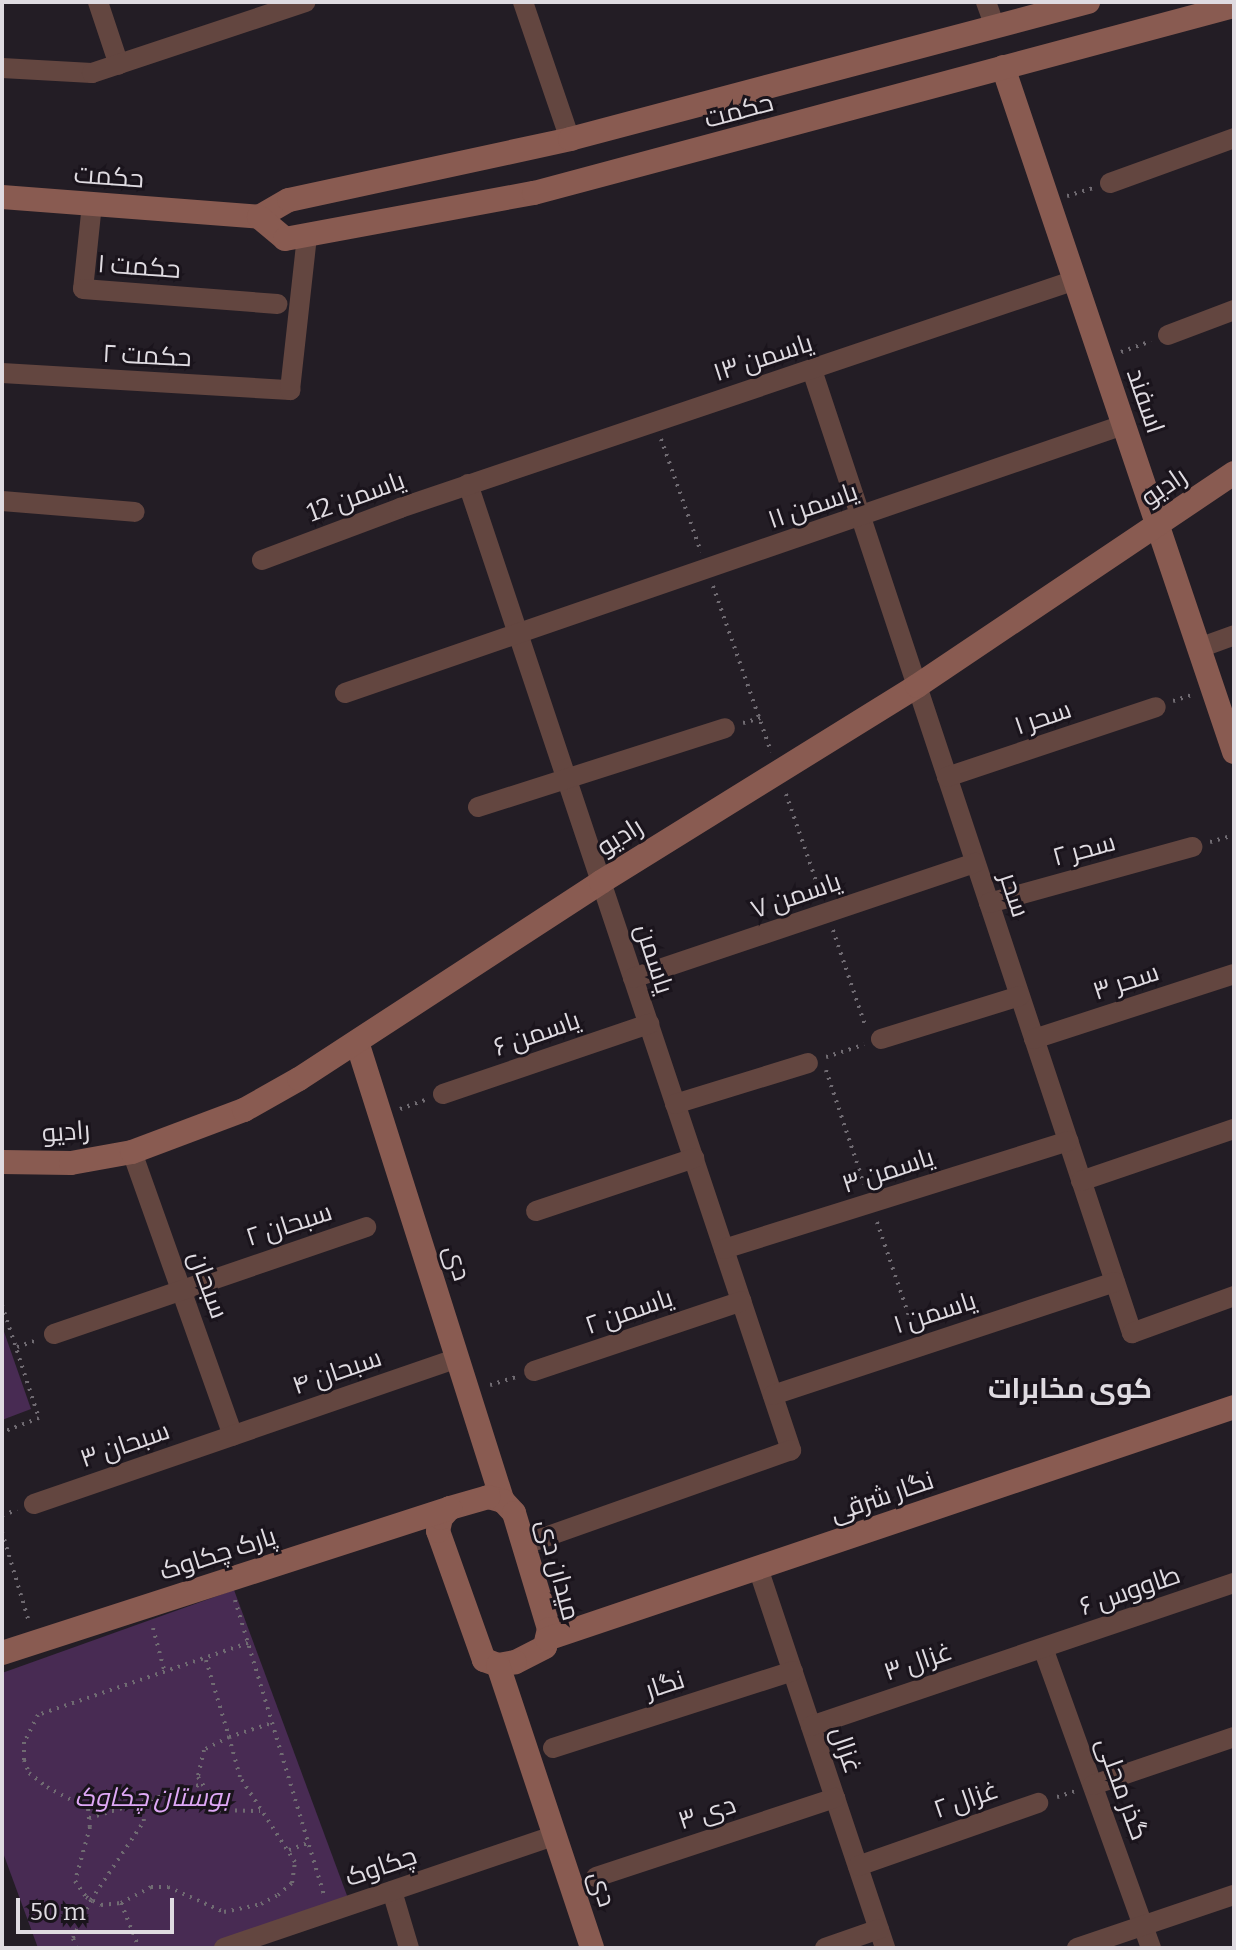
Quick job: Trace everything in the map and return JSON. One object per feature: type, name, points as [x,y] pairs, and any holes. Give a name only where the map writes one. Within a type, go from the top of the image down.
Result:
[{"type":"street","points":[[98,2],[119,65]]},
{"type":"street","points":[[2,68],[92,73],[306,2]]},
{"type":"street","points":[[523,2],[570,139]]},
{"type":"street","points":[[986,2],[995,27]]},
{"type":"street","name":"حکمت","points":[[2,197],[259,217],[289,200],[570,139],[1088,2]]},
{"type":"street","name":"حکمت","points":[[259,217],[285,239],[534,193],[866,107],[1234,6]]},
{"type":"street","name":"اسفند","points":[[1003,67],[1234,752]]},
{"type":"street","points":[[1110,183],[1234,138]]},
{"type":"street","name":"حکمت ۱","points":[[92,204],[83,289],[277,304]]},
{"type":"street","name":"حکمت ۲","points":[[2,373],[290,390],[307,235]]},
{"type":"street","name":"یاسمن ۱۳","points":[[468,484],[1075,280]]},
{"type":"street","points":[[1168,335],[1234,310]]},
{"type":"street","name":"سحر","points":[[812,370],[1132,1333],[1234,1296]]},
{"type":"street","name":"یاسمن ۱۱","points":[[345,693],[519,636],[1123,425]]},
{"type":"street","name":"رادیو","points":[[2,1162],[71,1163],[132,1152],[244,1110],[357,1042],[601,882],[917,686],[1234,473]]},
{"type":"street","name":"یاسمن 12","points":[[262,560],[468,484]]},
{"type":"street","name":"یاسمن","points":[[468,484],[791,1450],[523,1545]]},
{"type":"street","points":[[2,501],[135,512]]},
{"type":"street","points":[[1199,648],[1234,635]]},
{"type":"street","name":"سحر ۱","points":[[947,777],[1156,707]]},
{"type":"street","points":[[478,807],[725,728]]},
{"type":"street","name":"سحر ۲","points":[[989,903],[1192,847]]},
{"type":"street","name":"یاسمن ۷","points":[[633,978],[975,863]]},
{"type":"street","name":"سحر ۳","points":[[1034,1039],[1234,974]]},
{"type":"street","points":[[881,1039],[1020,996]]},
{"type":"street","name":"یاسمن ۶","points":[[443,1094],[649,1024]]},
{"type":"street","name":"دی","points":[[357,1042],[503,1501]]},
{"type":"street","points":[[675,1104],[808,1063]]},
{"type":"street","points":[[1081,1181],[1234,1129]]},
{"type":"street","name":"یاسمن ۳","points":[[724,1249],[1068,1141]]},
{"type":"street","name":"سبحان","points":[[132,1152],[233,1436]]},
{"type":"street","points":[[536,1211],[694,1158]]},
{"type":"street","name":"سبحان ۲","points":[[54,1334],[182,1287],[366,1227]]},
{"type":"street","name":"یاسمن ۱","points":[[773,1395],[1115,1282]]},
{"type":"street","name":"یاسمن ۲","points":[[534,1371],[742,1301]]},
{"type":"street","name":"سبحان ۴","points":[[233,1436],[458,1358]]},
{"type":"street","name":"نگار شرقی","points":[[547,1639],[1234,1407]]},
{"type":"street","name":"سبحان ۳","points":[[34,1504],[233,1436]]},
{"type":"street","name":"میدان دی","points":[[450,1508],[488,1497],[503,1501],[514,1513],[549,1629],[545,1647],[531,1656],[498,1665]]},
{"type":"street","points":[[450,1508],[441,1518],[438,1531],[484,1660],[498,1665]]},
{"type":"street","name":"پارک چکاوک","points":[[2,1653],[450,1508]]},
{"type":"street","name":"غزال","points":[[758,1568],[882,1938]]},
{"type":"street","name":"طاووس ۶","points":[[1043,1648],[1234,1583]]},
{"type":"street","name":"غزال ۳","points":[[811,1726],[1043,1648]]},
{"type":"street","name":"گذر محلی","points":[[1043,1648],[1151,1948]]},
{"type":"street","name":"دی","points":[[498,1665],[592,1948]]},
{"type":"street","name":"نگار","points":[[553,1748],[793,1671]]},
{"type":"street","points":[[1093,1785],[1234,1737]]},
{"type":"street","name":"دی ۳","points":[[596,1877],[835,1798]]},
{"type":"street","name":"غزال ۲","points":[[858,1866],[1038,1803]]},
{"type":"street","name":"چکاوک","points":[[224,1948],[555,1835]]},
{"type":"street","points":[[392,1891],[409,1948]]},
{"type":"street","points":[[1077,1948],[1234,1895]]},
{"type":"street","points":[[825,1948],[882,1938]]},
{"type":"path","points":[[1048,202],[1110,183]]},
{"type":"path","points":[[1101,359],[1168,335]]},
{"type":"path","points":[[655,422],[871,1042],[808,1063]]},
{"type":"path","points":[[1156,707],[1212,688]]},
{"type":"path","points":[[380,1116],[443,1094]]},
{"type":"path","points":[[2,1305],[39,1418],[2,1432]]},
{"type":"path","points":[[468,1392],[534,1371]]},
{"type":"path","points":[[2,1532],[35,1642]]},
{"type":"path","points":[[229,1579],[329,1912]]},
{"type":"path","points":[[148,1606],[165,1674]]},
{"type":"path","points":[[205,1659],[240,1777],[295,1862],[292,1883],[261,1904],[224,1912],[168,1887],[151,1887],[121,1903],[101,1905],[91,1900],[75,1881],[89,1818],[88,1809],[29,1773],[24,1742],[38,1715],[165,1674],[205,1659],[248,1643]]},
{"type":"path","points":[[260,1811],[219,1810],[198,1777],[204,1750],[229,1737],[272,1723]]},
{"type":"path","points":[[89,1818],[202,1784]]},
{"type":"path","name":"غزال ۲","points":[[1038,1803],[1093,1785]]},
{"type":"path","points":[[76,1948],[73,1938],[91,1900],[144,1821],[141,1803]]},
{"type":"path","points":[[289,1850],[308,1843]]},
{"type":"path","points":[[121,1903],[139,1948]]},
{"type":"green space","points":[[2,1326],[31,1409],[2,1420]]},
{"type":"green space","name":"بوستان چکاوک","points":[[234,1590],[349,1901],[212,1948],[38,1948],[2,1850],[2,1673]]},
{"type":"district","name":"کوی مخابرات","points":[[1070,1389]]}]
